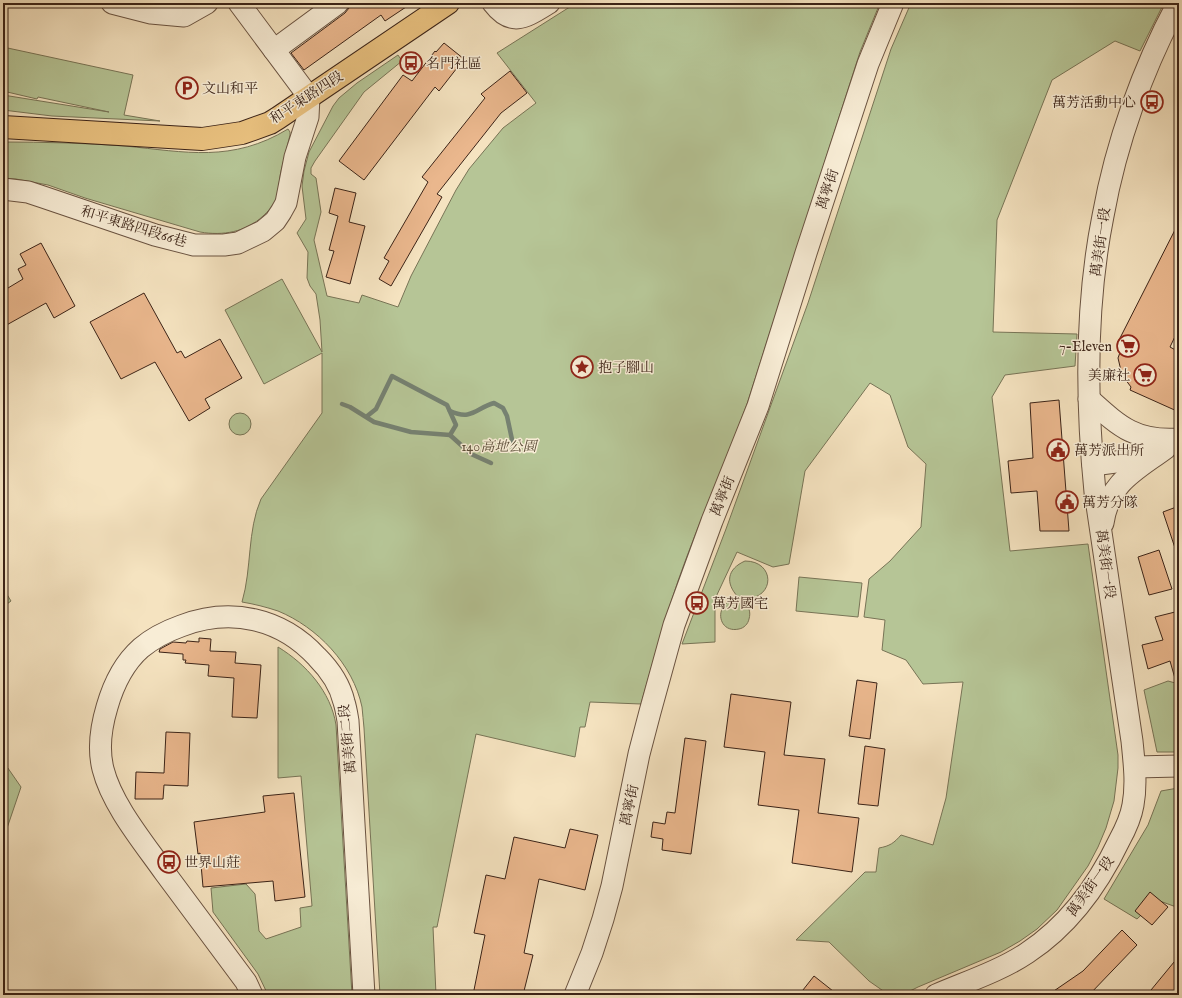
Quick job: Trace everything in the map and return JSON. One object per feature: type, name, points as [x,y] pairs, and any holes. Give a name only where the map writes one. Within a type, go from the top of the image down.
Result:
[{"type":"main road","name":"和平東路四段","points":[[3,127],[202,139],[242,133],[270,123],[448,3]]},
{"type":"street","points":[[114,3],[151,14],[184,16],[207,3]]},
{"type":"street","points":[[239,3],[309,97]]},
{"type":"street","points":[[274,50],[338,3]]},
{"type":"street","points":[[493,3],[502,14],[515,18],[523,17],[549,3]]},
{"type":"street","name":"萬寧街","points":[[575,995],[592,953],[612,886],[639,754],[674,625],[712,521],[758,406],[868,64],[893,3]]},
{"type":"street","name":"萬美街一段","points":[[936,995],[1002,967],[1026,954],[1048,939],[1069,917],[1088,893],[1113,855],[1124,832],[1133,807],[1135,767],[1093,466],[1088,399],[1090,329],[1100,230],[1108,190],[1121,145],[1145,74],[1162,34],[1178,3]]},
{"type":"street","name":"和平東路四段66巷","points":[[3,189],[28,192],[177,242],[210,246],[238,243],[263,231],[275,221],[281,212],[287,197],[295,157],[308,117],[309,97]]},
{"type":"street","points":[[1088,399],[1121,427],[1132,433],[1145,438],[1175,443]]},
{"type":"street","points":[[1093,466],[1146,456],[1175,443]]},
{"type":"street","points":[[1101,532],[1104,512],[1109,498],[1115,489],[1128,476],[1175,443]]},
{"type":"street","name":"萬美街二段","points":[[252,995],[246,982],[142,840],[117,803],[109,788],[103,769],[100,751],[102,731],[113,688],[123,670],[134,655],[155,638],[186,624],[211,617],[231,616],[253,619],[273,626],[292,636],[309,648],[323,664],[335,680],[344,701],[348,721],[364,995]]},
{"type":"street","points":[[1135,767],[1179,766]]},
{"type":"green space","name":"140高地公園","points":[[576,3],[880,3],[860,52],[747,404],[678,581],[663,626],[641,704],[590,702],[585,727],[580,727],[575,757],[476,734],[437,927],[433,927],[436,995],[380,995],[364,728],[362,707],[357,691],[351,676],[342,662],[319,637],[292,618],[278,611],[242,602],[247,576],[251,537],[261,499],[322,413],[322,353],[264,384],[225,310],[282,279],[322,352],[320,320],[316,294],[310,286],[307,278],[308,252],[297,233],[306,219],[302,186],[304,171],[309,152],[333,106],[339,98],[357,83],[398,55],[402,61],[364,92],[315,161],[311,168],[311,174],[316,178],[321,212],[314,240],[327,296],[359,303],[362,295],[398,307],[411,276],[456,190],[469,169],[503,128],[536,103],[497,53]]},
{"type":"green space","points":[[911,3],[1164,3],[1140,51],[1115,41],[1052,80],[997,220],[993,332],[1077,334],[1075,366],[1005,375],[992,397],[1010,551],[1088,544],[1118,755],[1114,801],[1106,828],[1088,866],[1057,910],[1037,929],[1001,952],[902,995],[889,995],[869,981],[829,942],[796,940],[865,872],[876,872],[879,848],[892,844],[901,835],[933,845],[946,798],[963,682],[923,684],[906,660],[882,650],[885,620],[864,617],[869,579],[890,561],[921,527],[926,464],[908,447],[890,395],[870,383],[805,471],[789,564],[773,567],[737,552],[715,599],[715,642],[682,644],[726,529],[808,303],[891,49]]},
{"type":"green space","points":[[3,47],[133,75],[124,115],[160,121],[52,116],[3,110],[3,95],[109,112],[38,97],[37,99],[3,91]]},
{"type":"green space","points":[[288,129],[290,135],[274,204],[263,216],[249,226],[234,232],[200,232],[85,198],[48,185],[3,178],[3,142],[94,144],[168,151],[208,152],[228,151],[247,147],[267,140]]},
{"type":"green space","points":[[236,413],[244,413],[251,420],[251,428],[244,435],[236,435],[229,428],[229,420]]},
{"type":"green space","points":[[745,561],[755,563],[762,567],[768,580],[767,587],[762,593],[755,597],[745,599],[744,602],[750,612],[747,624],[743,628],[732,629],[726,627],[722,622],[721,611],[729,601],[737,599],[738,597],[731,587],[730,577],[734,568]]},
{"type":"green space","points":[[799,577],[862,583],[858,617],[796,611]]},
{"type":"green space","points":[[3,588],[11,601],[3,607]]},
{"type":"green space","points":[[278,647],[298,662],[316,680],[329,701],[336,725],[352,995],[268,995],[258,974],[213,912],[211,888],[246,884],[255,894],[259,931],[266,939],[301,927],[300,908],[312,906],[301,776],[278,778]]},
{"type":"green space","points":[[1168,681],[1179,684],[1179,752],[1157,752],[1144,690]]},
{"type":"green space","points":[[3,761],[21,787],[3,840]]},
{"type":"green space","points":[[1178,788],[1179,908],[1157,900],[1137,919],[1104,899],[1148,825],[1161,791]]},
{"type":"building","points":[[350,3],[412,3],[385,21],[381,15],[304,70],[291,53],[345,13],[349,8]]},
{"type":"building","points":[[444,43],[464,59],[439,91],[435,87],[364,180],[339,161],[403,75],[412,81],[435,51],[436,52]]},
{"type":"building","points":[[510,71],[527,93],[501,113],[437,194],[442,197],[391,286],[379,279],[389,261],[384,258],[428,182],[422,177],[485,98],[481,94]]},
{"type":"building","points":[[335,188],[356,193],[349,222],[365,226],[350,284],[326,277],[334,251],[329,250],[338,216],[329,213]]},
{"type":"building","points":[[1179,222],[1179,328],[1170,347],[1179,352],[1179,412],[1130,390],[1131,387],[1122,375],[1118,358],[1122,347],[1118,342]]},
{"type":"building","points":[[41,243],[75,306],[54,318],[46,303],[3,327],[3,291],[23,279],[18,269],[26,265],[20,254]]},
{"type":"building","points":[[144,293],[177,353],[181,351],[185,358],[220,339],[242,378],[205,399],[210,408],[189,421],[155,362],[121,379],[90,322]]},
{"type":"building","points":[[1059,400],[1069,531],[1040,531],[1037,491],[1011,493],[1008,461],[1033,458],[1030,403]]},
{"type":"building","points":[[1179,506],[1179,554],[1177,554],[1163,512]]},
{"type":"building","points":[[1159,550],[1172,589],[1149,595],[1138,557]]},
{"type":"building","points":[[1179,611],[1179,682],[1176,682],[1170,661],[1148,669],[1142,645],[1163,640],[1155,617]]},
{"type":"building","points":[[199,638],[211,639],[210,651],[236,652],[235,663],[261,665],[257,718],[232,717],[234,678],[208,676],[209,665],[185,663],[186,660],[183,660],[183,654],[159,652],[160,649],[173,642],[199,642]]},
{"type":"building","points":[[857,680],[877,683],[870,739],[849,736]]},
{"type":"building","points":[[731,694],[791,702],[784,755],[825,759],[818,813],[859,818],[852,872],[792,863],[799,810],[758,805],[765,752],[724,747]]},
{"type":"building","points":[[166,732],[190,733],[188,786],[164,785],[163,799],[135,799],[136,772],[164,773]]},
{"type":"building","points":[[685,738],[706,741],[691,854],[662,850],[663,839],[651,837],[653,822],[665,824],[667,812],[675,813]]},
{"type":"building","points":[[865,746],[885,749],[878,806],[858,804]]},
{"type":"building","points":[[294,793],[305,897],[275,901],[273,881],[203,887],[200,853],[198,854],[194,822],[265,812],[263,796]]},
{"type":"building","points":[[570,829],[598,835],[585,890],[539,879],[524,953],[533,955],[523,995],[473,995],[485,935],[474,933],[486,875],[505,879],[514,837],[565,848]]},
{"type":"building","points":[[1150,892],[1168,907],[1152,925],[1135,911]]},
{"type":"building","points":[[1122,930],[1137,945],[1089,995],[1048,995],[1083,971]]},
{"type":"building","points":[[1179,956],[1179,995],[1157,995],[1151,990]]},
{"type":"building","points":[[814,976],[838,995],[799,995]]},
{"type":"waterway","points":[[342,404],[350,407],[374,422],[411,432],[450,435],[456,425],[447,405],[392,376],[376,409],[366,417]]},
{"type":"waterway","points":[[450,411],[464,415],[474,413],[494,403],[503,408],[507,416],[514,449]]},
{"type":"waterway","points":[[450,435],[471,454],[491,463]]},
{"type":"place","name":"名門社區","points":[[411,63]]},
{"type":"place","name":"文山和平","points":[[187,88]]},
{"type":"place","name":"萬芳活動中心","points":[[1152,102]]},
{"type":"place","name":"7-Eleven","points":[[1128,346]]},
{"type":"place","name":"抱子腳山","points":[[582,367]]},
{"type":"place","name":"美廉社","points":[[1145,375]]},
{"type":"place","name":"萬芳派出所","points":[[1058,450]]},
{"type":"place","name":"萬芳分隊","points":[[1067,502]]},
{"type":"place","name":"萬芳國宅","points":[[697,603]]},
{"type":"place","name":"世界山莊","points":[[169,862]]}]
